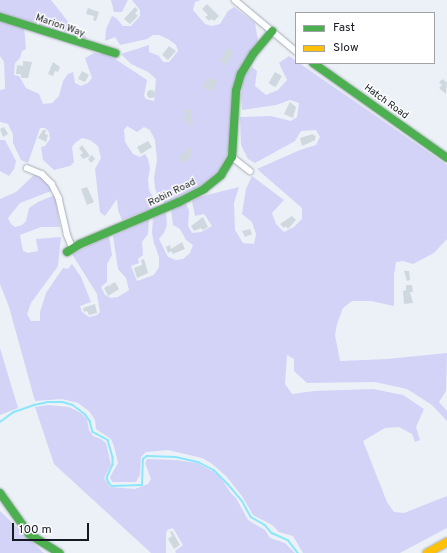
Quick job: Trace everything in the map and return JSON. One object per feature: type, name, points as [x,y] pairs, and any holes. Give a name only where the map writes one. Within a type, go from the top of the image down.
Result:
[{"type":"street","points":[[235,0],[295,50]]},
{"type":"street","name":"Marion Way","points":[[0,17],[114,54]]},
{"type":"street","name":"Robin Road","points":[[28,168],[42,174],[52,184],[58,198],[70,250],[180,202],[204,189],[222,175],[232,157],[236,91],[241,74],[253,54],[272,31]]},
{"type":"street","name":"Hatch Road","points":[[314,64],[447,158]]},
{"type":"street","points":[[232,157],[250,171]]},
{"type":"street","points":[[0,493],[29,534],[59,553]]},
{"type":"street","points":[[428,553],[447,542]]},
{"type":"shaded area","points":[[0,0],[51,0],[70,24],[83,32],[87,39],[79,40],[25,20],[0,15]]},
{"type":"shaded area","points":[[111,0],[128,0],[122,12],[114,12]]},
{"type":"shaded area","points":[[132,0],[201,0],[195,2],[193,10],[205,24],[212,26],[220,24],[228,11],[234,7],[255,23],[258,41],[240,71],[227,155],[218,171],[204,184],[165,204],[159,199],[155,188],[154,178],[157,160],[155,140],[150,130],[144,127],[137,132],[127,126],[124,130],[125,142],[133,154],[140,157],[145,154],[148,159],[150,168],[148,180],[149,190],[158,206],[122,220],[118,210],[117,199],[105,216],[100,212],[95,169],[101,158],[98,146],[90,140],[82,138],[75,143],[72,147],[74,162],[70,166],[54,170],[43,160],[41,147],[45,146],[50,139],[49,132],[45,128],[40,128],[28,163],[21,160],[13,143],[13,134],[8,124],[0,122],[0,90],[5,89],[5,84],[4,62],[0,56],[0,22],[24,26],[26,49],[22,51],[20,58],[15,63],[14,75],[19,76],[26,88],[39,94],[43,104],[52,103],[59,96],[63,81],[68,74],[73,72],[75,83],[81,86],[88,83],[92,78],[85,58],[94,53],[109,55],[147,80],[144,96],[146,99],[154,101],[156,79],[148,72],[131,64],[121,54],[149,45],[149,52],[159,56],[163,62],[169,62],[178,51],[176,45],[159,35],[153,35],[147,39],[120,45],[115,37],[105,41],[106,29],[112,16],[116,18],[123,26],[131,26],[140,16],[140,10]]},
{"type":"shaded area","points":[[289,56],[295,60],[295,64],[301,64],[447,165],[447,239],[434,253],[413,264],[403,261],[396,262],[394,275],[394,306],[371,301],[352,301],[343,308],[337,324],[335,335],[340,361],[387,359],[447,353],[446,391],[439,402],[447,411],[447,421],[432,405],[407,389],[375,382],[307,383],[294,371],[294,359],[287,355],[285,384],[292,394],[314,391],[373,389],[403,395],[424,409],[416,427],[420,440],[415,442],[412,434],[399,427],[385,428],[363,441],[387,502],[394,512],[404,513],[447,496],[447,528],[400,553],[303,553],[293,536],[279,532],[272,525],[253,515],[242,496],[226,476],[211,463],[202,458],[168,450],[146,452],[141,457],[140,475],[136,482],[112,482],[110,477],[118,463],[114,446],[111,439],[96,429],[95,420],[89,411],[78,403],[62,399],[35,401],[9,307],[0,284],[0,199],[16,192],[35,174],[48,181],[51,191],[20,203],[8,218],[11,224],[15,227],[22,225],[26,221],[29,208],[38,202],[55,195],[60,227],[41,227],[20,235],[23,251],[28,253],[38,251],[36,239],[61,237],[58,266],[31,303],[27,314],[31,321],[40,321],[40,312],[46,293],[63,268],[68,269],[72,264],[81,277],[91,302],[80,306],[82,312],[89,317],[97,315],[100,312],[97,294],[72,254],[109,236],[112,255],[107,264],[107,282],[101,287],[105,295],[111,298],[118,297],[129,290],[126,278],[118,269],[113,236],[149,219],[148,234],[142,242],[143,255],[138,259],[139,263],[131,266],[137,281],[154,275],[159,267],[159,257],[152,233],[153,218],[166,212],[167,225],[164,233],[159,239],[168,257],[176,260],[183,259],[190,253],[193,245],[186,240],[180,229],[173,225],[171,209],[186,203],[189,211],[188,226],[192,233],[201,232],[212,226],[204,214],[195,216],[192,201],[199,197],[239,187],[234,203],[235,230],[243,243],[254,244],[256,234],[252,222],[242,214],[246,189],[252,176],[284,200],[272,213],[276,224],[284,232],[294,227],[302,219],[302,208],[257,169],[300,150],[316,145],[320,137],[316,130],[301,131],[295,141],[255,163],[248,159],[241,145],[240,117],[271,116],[291,121],[297,117],[299,103],[290,100],[276,105],[242,110],[241,94],[244,77],[252,67],[257,71],[255,86],[266,95],[278,90],[287,80],[279,63]]},
{"type":"shaded area","points":[[0,140],[5,140],[16,161],[14,169],[9,176],[0,171]]},
{"type":"shaded area","points":[[0,348],[18,408],[0,415]]},
{"type":"shaded area","points":[[48,405],[69,407],[81,413],[87,419],[89,430],[93,436],[106,443],[111,465],[104,478],[110,487],[135,489],[148,484],[151,479],[145,463],[147,459],[176,460],[197,463],[214,472],[221,478],[236,498],[248,520],[265,530],[270,538],[285,543],[295,553],[176,553],[175,551],[183,545],[173,528],[167,530],[166,553],[151,553],[54,464],[35,407]]},
{"type":"shaded area","points":[[0,511],[44,553],[0,553]]},
{"type":"building","points":[[207,4],[219,16],[214,21],[211,19],[209,21],[205,17],[208,15],[202,9]]},
{"type":"building","points":[[135,7],[138,10],[135,13],[138,16],[130,24],[124,19]]},
{"type":"building","points":[[88,8],[99,12],[96,21],[93,20],[94,16],[86,14]]},
{"type":"building","points":[[169,46],[176,51],[168,60],[162,55]]},
{"type":"building","points":[[227,48],[234,52],[226,65],[220,61]]},
{"type":"building","points":[[23,61],[32,62],[28,78],[21,78],[21,74],[16,74],[17,65],[23,66]]},
{"type":"building","points":[[53,62],[60,67],[58,72],[55,71],[53,76],[48,74]]},
{"type":"building","points":[[82,71],[89,75],[85,82],[78,79]]},
{"type":"building","points":[[275,72],[282,76],[275,87],[268,83]]},
{"type":"building","points":[[209,77],[218,81],[211,92],[202,87]]},
{"type":"building","points":[[443,79],[446,82],[447,81],[446,94],[439,88],[442,85],[439,82]]},
{"type":"building","points":[[149,90],[153,90],[155,94],[153,98],[149,98],[147,96],[147,92]]},
{"type":"building","points":[[290,102],[296,107],[293,118],[284,114]]},
{"type":"building","points":[[191,109],[191,121],[193,121],[193,125],[187,125],[187,121],[184,121],[184,116],[186,115],[184,110]]},
{"type":"building","points":[[4,127],[8,134],[3,137],[0,129]]},
{"type":"building","points":[[43,130],[46,130],[45,134],[48,135],[46,142],[38,138]]},
{"type":"building","points":[[313,134],[314,136],[316,135],[315,140],[302,146],[300,138]]},
{"type":"building","points":[[148,141],[152,147],[141,154],[137,147]]},
{"type":"building","points":[[82,145],[90,156],[83,159],[80,155],[83,153],[79,148]]},
{"type":"building","points":[[189,147],[192,151],[190,153],[192,155],[183,164],[178,158]]},
{"type":"building","points":[[92,155],[95,159],[91,163],[88,159]]},
{"type":"building","points":[[87,187],[94,202],[87,205],[81,189]]},
{"type":"building","points":[[292,216],[296,220],[288,229],[286,226],[284,228],[280,224]]},
{"type":"building","points":[[203,217],[208,227],[203,230],[201,228],[194,231],[191,226]]},
{"type":"building","points":[[250,229],[252,234],[245,237],[242,231]]},
{"type":"building","points":[[182,242],[185,249],[173,254],[171,251],[168,253],[166,247],[170,245],[171,249]]},
{"type":"building","points":[[144,259],[148,273],[137,278],[134,268],[142,265],[141,260]]},
{"type":"building","points":[[404,271],[409,271],[410,280],[407,281]]},
{"type":"building","points":[[115,282],[119,289],[108,296],[104,288],[109,285],[110,287],[111,284]]},
{"type":"building","points":[[406,285],[412,285],[413,292],[410,292],[413,303],[404,304],[403,291],[406,290]]},
{"type":"building","points":[[95,304],[97,313],[89,315],[87,311],[84,312],[83,308]]},
{"type":"building","points":[[172,531],[180,545],[174,549],[168,539],[172,536],[170,532]]},
{"type":"waterway","points":[[0,422],[14,412],[34,405],[48,402],[63,402],[73,405],[85,414],[90,421],[93,432],[108,440],[113,457],[113,465],[107,478],[112,486],[142,485],[143,459],[147,456],[176,457],[198,462],[214,470],[228,484],[243,502],[251,517],[265,525],[272,533],[288,540],[298,553]]},
{"type":"traffic: fast","points":[[0,17],[115,53]]},
{"type":"traffic: fast","points":[[67,252],[80,244],[179,202],[204,189],[221,175],[232,157],[236,91],[241,74],[253,54],[272,31]]},
{"type":"traffic: fast","points":[[314,64],[447,158]]},
{"type":"traffic: fast","points":[[0,493],[29,534],[59,553]]},
{"type":"traffic: slow","points":[[427,553],[447,542]]}]
